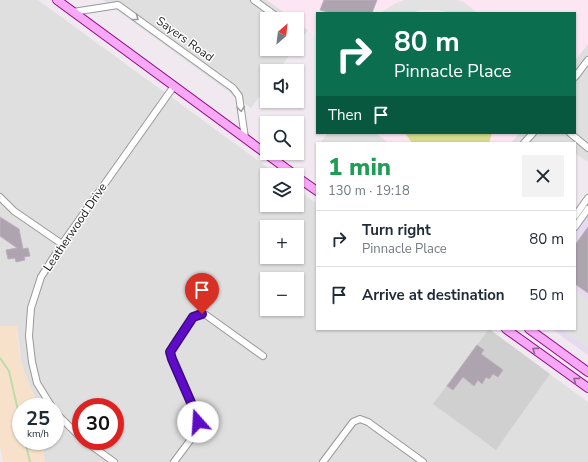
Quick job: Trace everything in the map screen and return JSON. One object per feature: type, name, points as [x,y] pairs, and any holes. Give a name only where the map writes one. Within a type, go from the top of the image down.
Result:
[{"type":"main road","points":[[57,0],[285,168]]},
{"type":"main road","points":[[304,182],[316,190]]},
{"type":"main road","points":[[507,330],[588,388]]},
{"type":"main road","points":[[529,330],[588,372]]},
{"type":"street","points":[[254,0],[270,12]]},
{"type":"street","name":"Sayers Road","points":[[73,12],[118,5],[233,88],[239,96],[245,138]]},
{"type":"street","points":[[576,76],[588,60]]},
{"type":"street","name":"Leatherwood Drive","points":[[46,398],[37,383],[32,362],[29,336],[31,308],[41,277],[62,244],[174,86]]},
{"type":"street","points":[[525,142],[531,134]]},
{"type":"street","points":[[571,134],[588,148]]},
{"type":"street","points":[[0,197],[14,211],[62,244]]},
{"type":"street","points":[[576,215],[588,198]]},
{"type":"street","points":[[576,226],[588,210]]},
{"type":"street","points":[[174,462],[194,433],[198,423],[196,414],[170,354],[173,346],[194,316],[200,313],[206,315],[263,356]]},
{"type":"street","points":[[323,462],[353,422],[360,419],[368,422],[423,462]]},
{"type":"street","points":[[64,421],[72,429]]},
{"type":"street","points":[[97,450],[114,462]]},
{"type":"shaded area","points":[[0,0],[38,0],[268,168],[260,168],[260,212],[304,212],[304,194],[316,203],[316,330],[489,330],[588,402],[588,462],[45,462],[43,450],[64,450],[64,398],[35,398],[22,367],[17,326],[0,326]]},
{"type":"shaded area","points":[[103,0],[267,0],[283,12],[260,12],[260,56],[289,56],[283,64],[260,64],[260,96],[251,108]]},
{"type":"shaded area","points":[[267,0],[588,0],[588,44],[576,59],[576,12],[316,12],[316,36],[304,27],[304,12],[283,12]]},
{"type":"shaded area","points":[[404,0],[457,0],[464,2],[476,12],[421,10],[416,12],[382,12]]},
{"type":"shaded area","points":[[304,27],[308,30],[304,35]]},
{"type":"shaded area","points":[[588,44],[588,162],[576,154],[576,142],[512,142],[518,134],[576,134],[576,59]]},
{"type":"shaded area","points":[[327,134],[377,134],[388,142],[321,142]]},
{"type":"shaded area","points":[[377,134],[518,134],[512,142],[388,142]]},
{"type":"shaded area","points":[[588,214],[588,355],[553,330],[576,330],[576,231]]},
{"type":"shaded area","points":[[576,292],[588,300],[588,349],[562,330],[576,330]]},
{"type":"shaded area","points":[[0,326],[17,326],[23,368],[35,398],[12,398],[12,450],[43,450],[45,462],[3,462],[0,446]]},
{"type":"shaded area","points":[[488,330],[490,330],[550,374],[496,450],[433,404]]},
{"type":"green space","points":[[406,134],[492,134],[489,142],[411,142]]},
{"type":"building","points":[[324,0],[377,0],[372,12],[327,12],[320,10]]},
{"type":"building","points":[[0,217],[19,229],[23,249],[28,248],[30,256],[24,257],[25,260],[16,262],[15,258],[8,259],[6,250],[17,248],[0,236]]},
{"type":"building","points":[[588,227],[588,293],[576,285],[576,244]]},
{"type":"building","points":[[477,345],[484,350],[481,354],[503,370],[498,377],[493,374],[489,379],[486,377],[482,384],[478,380],[474,386],[463,377],[453,390],[447,386]]},
{"type":"waterway","points":[[0,358],[9,371],[15,398]]},
{"type":"waterway","points":[[27,450],[30,462]]},
{"type":"route","points":[[198,422],[170,352],[193,317],[197,314],[202,314]]}]
